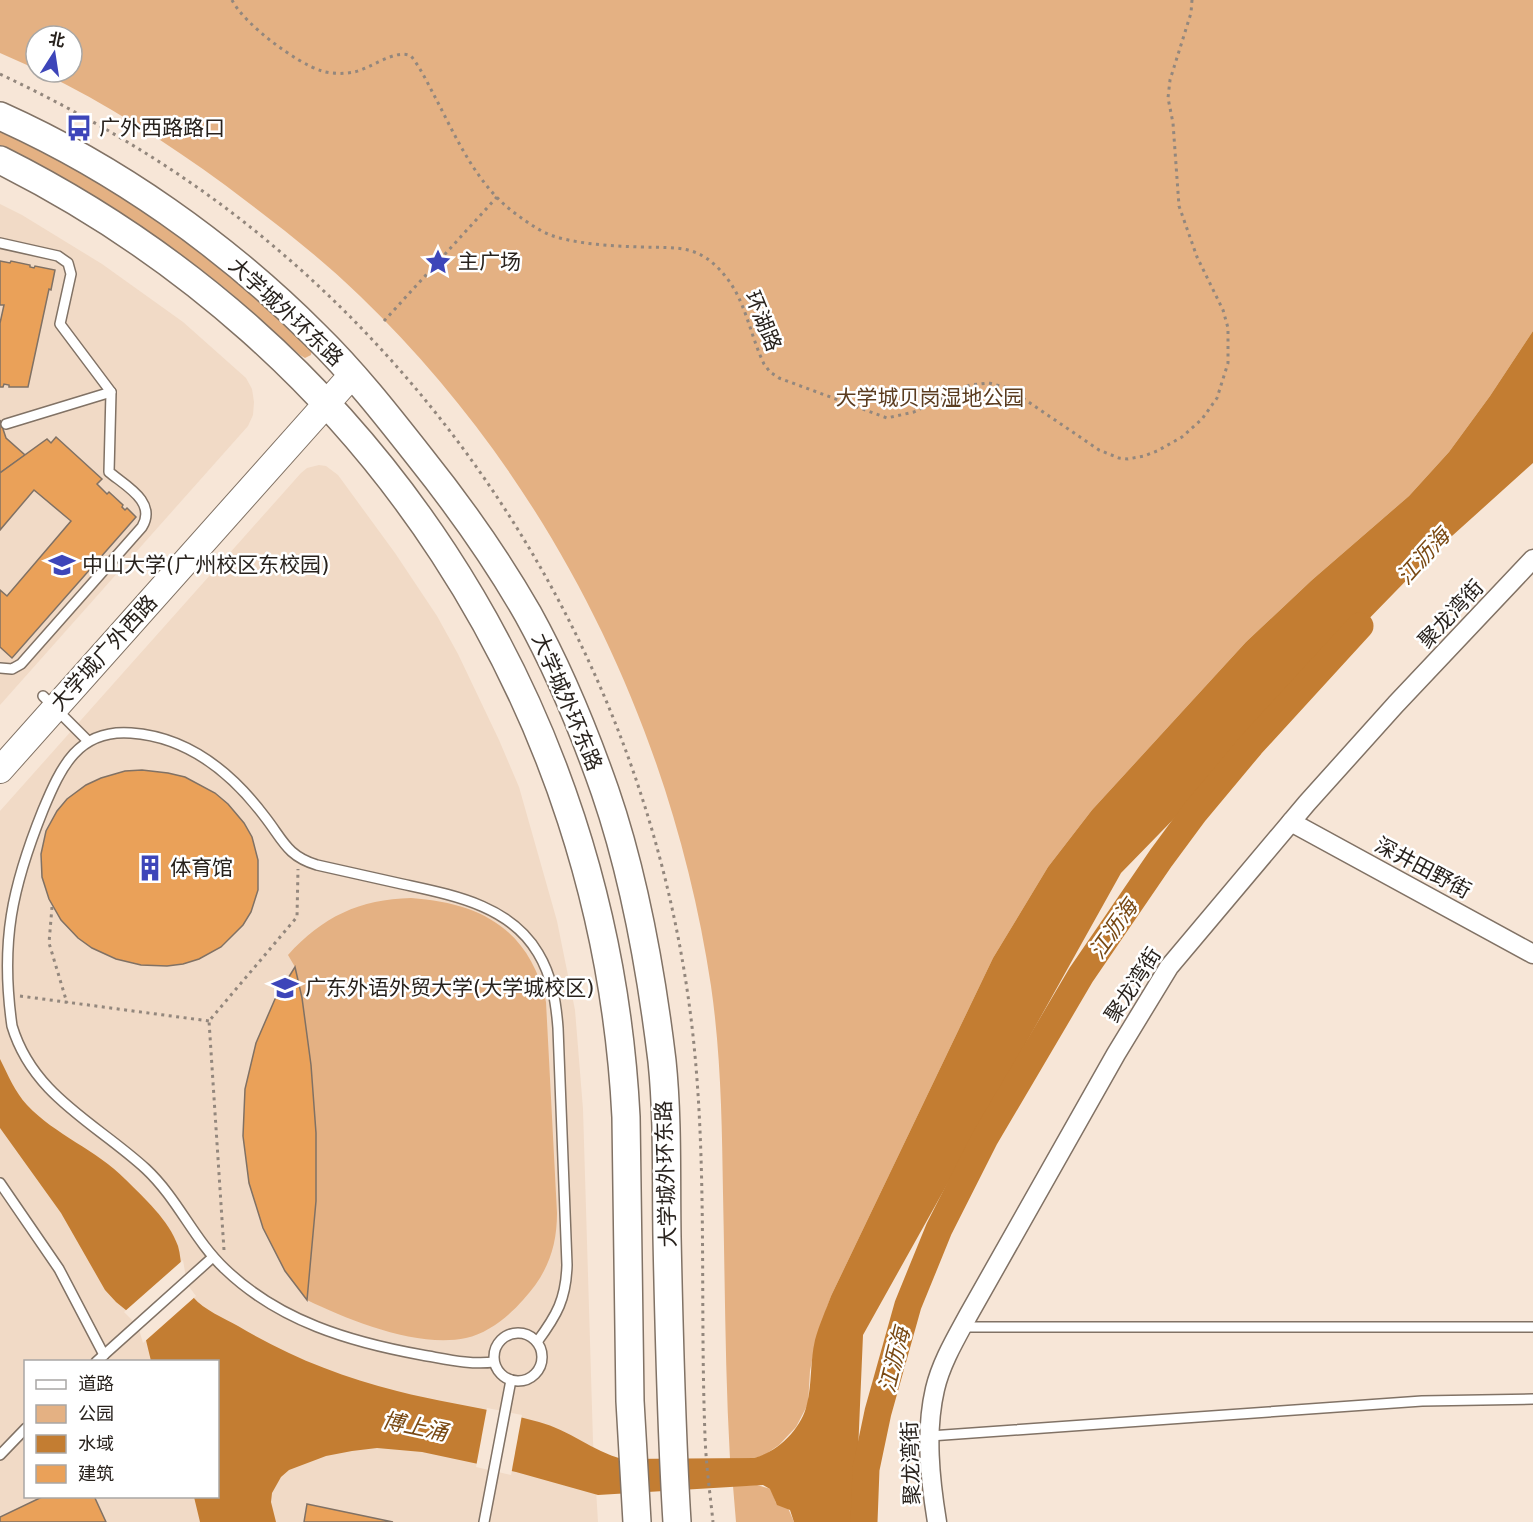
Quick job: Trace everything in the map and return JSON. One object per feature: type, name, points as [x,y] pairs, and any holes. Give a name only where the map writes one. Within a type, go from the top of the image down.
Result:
[{"type":"main road","name":"大学城外环东路","points":[[0,116],[64,148],[119,180],[195,232],[242,268],[283,304],[380,406],[465,514],[529,616],[553,664],[606,794],[625,860],[642,927],[662,1065],[666,1134],[672,1440],[677,1522]]},
{"type":"main road","name":"大学城外环东路","points":[[0,160],[36,178],[109,221],[183,273],[251,330],[320,398],[376,459],[418,515],[479,609],[535,719],[568,806],[582,851],[613,987],[624,1083],[631,1411],[638,1522]]},
{"type":"main road","name":"大学城广外西路","points":[[0,770],[50,702],[346,368]]},
{"type":"main road","name":"大学城广外西路","points":[[0,745],[50,702]]},
{"type":"street","name":"聚龙湾街","points":[[937,1522],[930,1436],[931,1414],[936,1388],[946,1359],[962,1327],[1159,982],[1206,922],[1291,822],[1396,704],[1533,559]]},
{"type":"street","name":"深井田野街","points":[[1291,822],[1533,954]]},
{"type":"lane","points":[[0,243],[58,256],[68,262],[71,274],[60,324],[111,392],[109,472],[144,502],[147,510],[147,520],[142,527],[21,664],[12,669],[0,668]]},
{"type":"lane","points":[[6,424],[111,392]]},
{"type":"lane","points":[[50,702],[88,741]]},
{"type":"lane","points":[[494,1362],[461,1362],[382,1348],[325,1331],[258,1296],[213,1257],[176,1202],[147,1170],[67,1106],[36,1075],[19,1044],[5,994],[2,980],[1,944],[17,876],[56,779],[69,759],[88,741],[106,734],[133,733],[161,739],[205,758],[242,788],[287,848],[298,858],[317,865],[467,900],[512,923],[538,952],[550,980],[556,1003],[567,1265],[565,1290],[559,1311],[537,1342]]},
{"type":"lane","points":[[0,1183],[59,1269],[100,1358],[213,1257]]},
{"type":"lane","points":[[962,1327],[1533,1327]]},
{"type":"lane","points":[[522,1333],[537,1342],[543,1358],[537,1373],[527,1380],[511,1380],[502,1375],[494,1362],[495,1350],[505,1336],[522,1333]]},
{"type":"lane","points":[[484,1522],[511,1380]]},
{"type":"lane","points":[[930,1436],[1422,1401],[1533,1399]]},
{"type":"lane","points":[[0,1455],[24,1430]]},
{"type":"path","name":"环湖路","points":[[232,0],[244,17],[267,38],[304,63],[323,71],[355,72],[401,54],[411,56],[482,179],[510,210],[532,226],[561,238],[617,246],[677,247],[706,257],[719,268],[735,289],[764,364],[770,372],[789,383],[887,418],[914,412],[970,385],[988,383],[999,385],[1018,394],[1099,450],[1119,458],[1144,456],[1168,446],[1202,419],[1217,398],[1228,363],[1227,319],[1197,257],[1179,206],[1173,123],[1168,98],[1170,80],[1191,13],[1192,0]]},
{"type":"path","points":[[384,321],[497,197]]},
{"type":"path","points":[[225,1269],[209,1021],[297,917],[298,858]]},
{"type":"path","points":[[52,907],[49,943],[67,1003]]},
{"type":"path","points":[[5,994],[209,1021]]},
{"type":"shaded area","name":"中山大学(广州校区东校园)","points":[[0,204],[102,264],[183,322],[246,378],[252,389],[254,402],[253,415],[248,426],[0,705]]},
{"type":"shaded area","name":"广东外语外贸大学(大学城校区)","points":[[319,465],[326,466],[338,475],[395,553],[437,616],[458,654],[519,787],[557,921],[575,1010],[583,1109],[593,1441],[598,1522],[0,1522],[0,811],[307,468]]},
{"type":"green space","name":"大学城贝岗湿地公园","points":[[0,0],[1533,0],[1533,331],[1449,452],[1409,496],[1312,580],[1246,642],[1092,810],[1048,867],[993,958],[831,1296],[816,1339],[810,1371],[808,1404],[796,1427],[779,1445],[763,1456],[730,1459],[719,1064],[711,986],[693,889],[666,794],[633,702],[592,612],[544,526],[490,444],[428,368],[360,296],[294,238],[203,169],[113,110],[65,84],[84,84],[84,24],[24,24],[24,64],[0,53]]},
{"type":"green space","points":[[0,129],[99,182],[164,224],[255,296],[312,349],[311,355],[305,358],[300,355],[221,285],[142,227],[86,192],[0,145]]},
{"type":"green space","points":[[411,898],[460,906],[481,914],[499,925],[515,939],[528,956],[539,977],[546,1002],[557,1213],[553,1249],[538,1280],[511,1312],[497,1324],[474,1336],[447,1340],[406,1336],[385,1331],[307,1300],[316,1201],[302,998],[295,967],[288,955],[314,930],[343,913],[375,902]]},
{"type":"green space","points":[[757,1485],[771,1489],[776,1503],[788,1508],[794,1522],[736,1522],[733,1486]]},
{"type":"water","name":"博上涌","points":[[1533,331],[1533,463],[1432,554],[1121,873],[863,1335],[855,1522],[794,1522],[790,1510],[777,1505],[770,1489],[763,1485],[598,1495],[516,1472],[422,1452],[377,1448],[326,1456],[289,1470],[281,1477],[272,1493],[271,1502],[276,1522],[200,1522],[194,1498],[219,1498],[219,1360],[151,1360],[144,1332],[132,1315],[105,1290],[61,1213],[0,1128],[0,1059],[15,1089],[38,1116],[102,1159],[162,1218],[178,1246],[185,1286],[193,1297],[208,1310],[276,1347],[335,1372],[376,1385],[539,1422],[622,1459],[754,1458],[763,1455],[788,1438],[800,1422],[809,1397],[815,1340],[831,1296],[993,958],[1048,867],[1092,810],[1246,642],[1312,580],[1409,496],[1449,452]]},
{"type":"pier","points":[[183,1260],[187,1284],[196,1296],[143,1343],[138,1326],[124,1312]]},
{"type":"pier","points":[[487,1408],[522,1415],[511,1475],[476,1467]]},
{"type":"building","points":[[0,261],[55,270],[28,387],[9,387],[4,384],[0,387],[0,323],[4,305],[0,305]]},
{"type":"building","points":[[0,420],[6,438],[25,455],[0,473]]},
{"type":"building","points":[[56,437],[102,479],[97,484],[107,494],[109,492],[123,505],[125,510],[127,508],[136,517],[12,658],[0,647],[0,590],[7,596],[71,521],[34,490],[0,530],[0,473],[47,439],[51,443]]},
{"type":"building","name":"体育馆","points":[[142,770],[185,777],[215,793],[244,823],[252,837],[258,860],[258,890],[251,912],[243,925],[221,947],[199,959],[183,964],[141,965],[116,959],[92,948],[78,938],[61,920],[49,899],[42,877],[41,854],[46,831],[67,799],[86,785],[101,778],[125,771]]},
{"type":"building","points":[[295,967],[302,998],[311,1065],[316,1133],[316,1201],[307,1300],[285,1271],[263,1228],[249,1183],[243,1136],[245,1089],[256,1043],[275,999]]},
{"type":"building","points":[[40,1498],[95,1498],[106,1522],[0,1522],[0,1517]]},
{"type":"building","points":[[307,1504],[393,1522],[304,1522]]},
{"type":"waterway","name":"江沥海","points":[[864,1522],[866,1469],[878,1412],[908,1305],[939,1229],[985,1138],[1081,975],[1161,858],[1195,812],[1251,745],[1360,626]]},
{"type":"place","name":"广外西路路口","points":[[79,128]]},
{"type":"place","name":"主广场","points":[[438,262]]},
{"type":"place","name":"中山大学(广州校区东校园)","points":[[62,565]]},
{"type":"place","name":"体育馆","points":[[150,868]]},
{"type":"place","name":"广东外语外贸大学(大学城校区)","points":[[285,988]]}]
